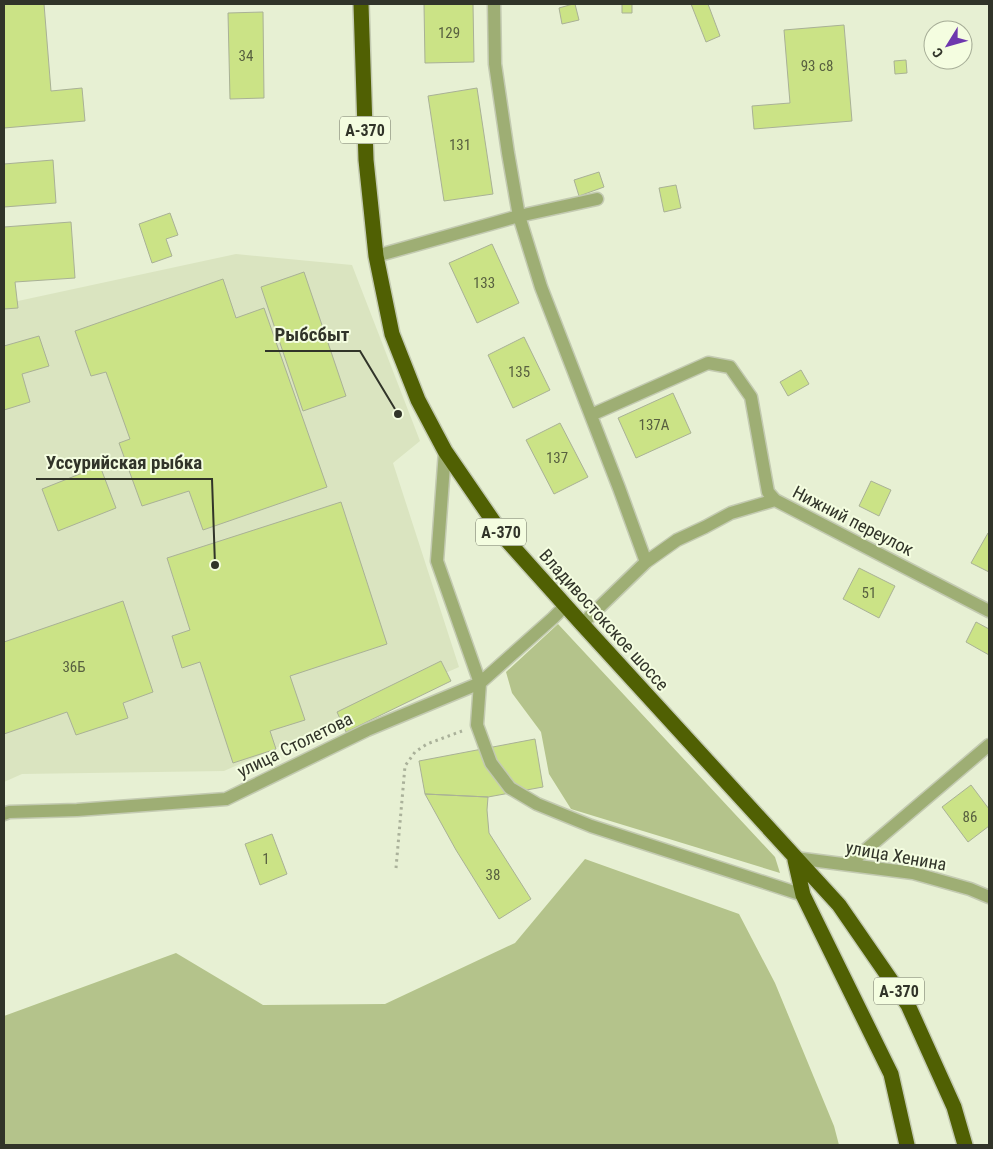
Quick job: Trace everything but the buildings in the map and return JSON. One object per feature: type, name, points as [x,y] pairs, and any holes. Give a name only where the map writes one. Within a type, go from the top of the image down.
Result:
[{"type":"highway","name":"Владивостокское шоссе","points":[[361,4],[366,160],[376,256],[392,334],[418,400],[446,451],[504,537],[839,905],[908,1005],[954,1106],[965,1145]]},
{"type":"highway","name":"А-370","points":[[795,858],[803,895],[891,1074],[907,1145]]},
{"type":"street","points":[[494,4],[495,64],[519,216],[541,287],[646,562]]},
{"type":"street","points":[[376,256],[519,216],[598,199]]},
{"type":"street","name":"Нижний переулок","points":[[591,415],[708,363],[730,368],[751,397],[768,492],[774,500],[989,611]]},
{"type":"street","points":[[446,451],[437,561],[480,683],[477,725],[491,763],[510,788],[537,804],[591,826],[803,895]]},
{"type":"street","points":[[582,624],[646,562],[677,540],[731,513],[774,500]]},
{"type":"street","name":"улица Столетова","points":[[4,814],[9,812],[77,810],[226,799],[367,730],[480,683],[565,606]]},
{"type":"street","points":[[849,864],[989,745]]},
{"type":"street","name":"улица Хенина","points":[[795,858],[913,873],[970,889],[989,897]]},
{"type":"path","points":[[396,868],[405,766],[415,752],[427,744],[477,725]]},
{"type":"shaded area","points":[[236,254],[352,265],[420,441],[393,463],[459,667],[224,771],[22,774],[4,782],[4,304]]},
{"type":"shaded area","points":[[558,624],[775,857],[780,873],[571,809],[549,774],[541,732],[512,693],[506,672]]},
{"type":"shaded area","points":[[585,859],[739,914],[775,983],[834,1126],[839,1145],[4,1145],[4,1016],[176,953],[263,1005],[385,1004],[515,943]]},
{"type":"place","name":"Рыбсбыт","points":[[398,414]]},
{"type":"place","name":"Уссурийская рыбка","points":[[215,565]]}]
